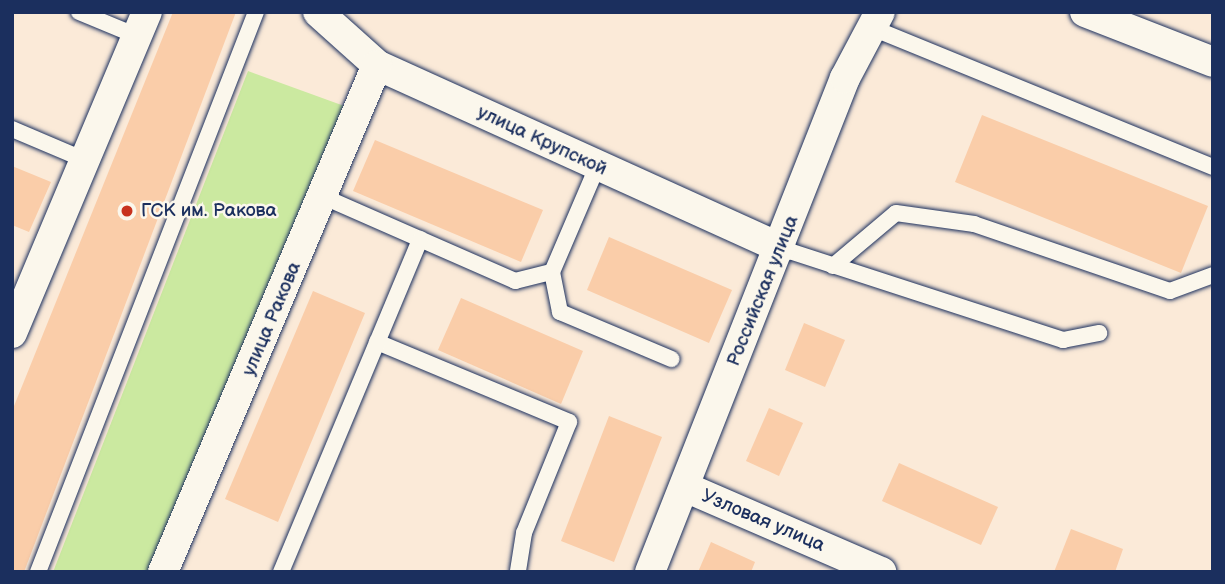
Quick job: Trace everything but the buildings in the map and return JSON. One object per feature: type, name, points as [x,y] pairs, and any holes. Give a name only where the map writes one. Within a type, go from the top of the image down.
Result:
[{"type":"street","name":"улица Крупской","points":[[318,12],[377,65],[780,248]]},
{"type":"street","points":[[1085,12],[1213,62]]},
{"type":"street","name":"Российская улица","points":[[650,572],[780,248],[880,17]]},
{"type":"street","points":[[12,333],[142,24]]},
{"type":"street","name":"улица Ракова","points":[[163,572],[324,197],[377,65]]},
{"type":"street","name":"Узловая улица","points":[[685,487],[881,572]]},
{"type":"lane","points":[[79,12],[142,24]]},
{"type":"lane","points":[[38,572],[256,12]]},
{"type":"lane","points":[[880,17],[1213,167]]},
{"type":"lane","points":[[12,130],[85,160]]},
{"type":"lane","points":[[597,167],[552,272],[560,312],[671,359]]},
{"type":"lane","points":[[324,197],[515,281],[552,272]]},
{"type":"lane","points":[[833,266],[896,213],[974,224],[1170,291],[1213,275]]},
{"type":"lane","points":[[281,572],[420,239]]},
{"type":"lane","points":[[780,248],[1063,340],[1099,333]]},
{"type":"lane","points":[[377,342],[569,422],[524,533],[518,572]]},
{"type":"green space","points":[[248,71],[347,107],[152,572],[53,572]]},
{"type":"place","name":"ГСК им. Ракова","points":[[127,211]]}]
